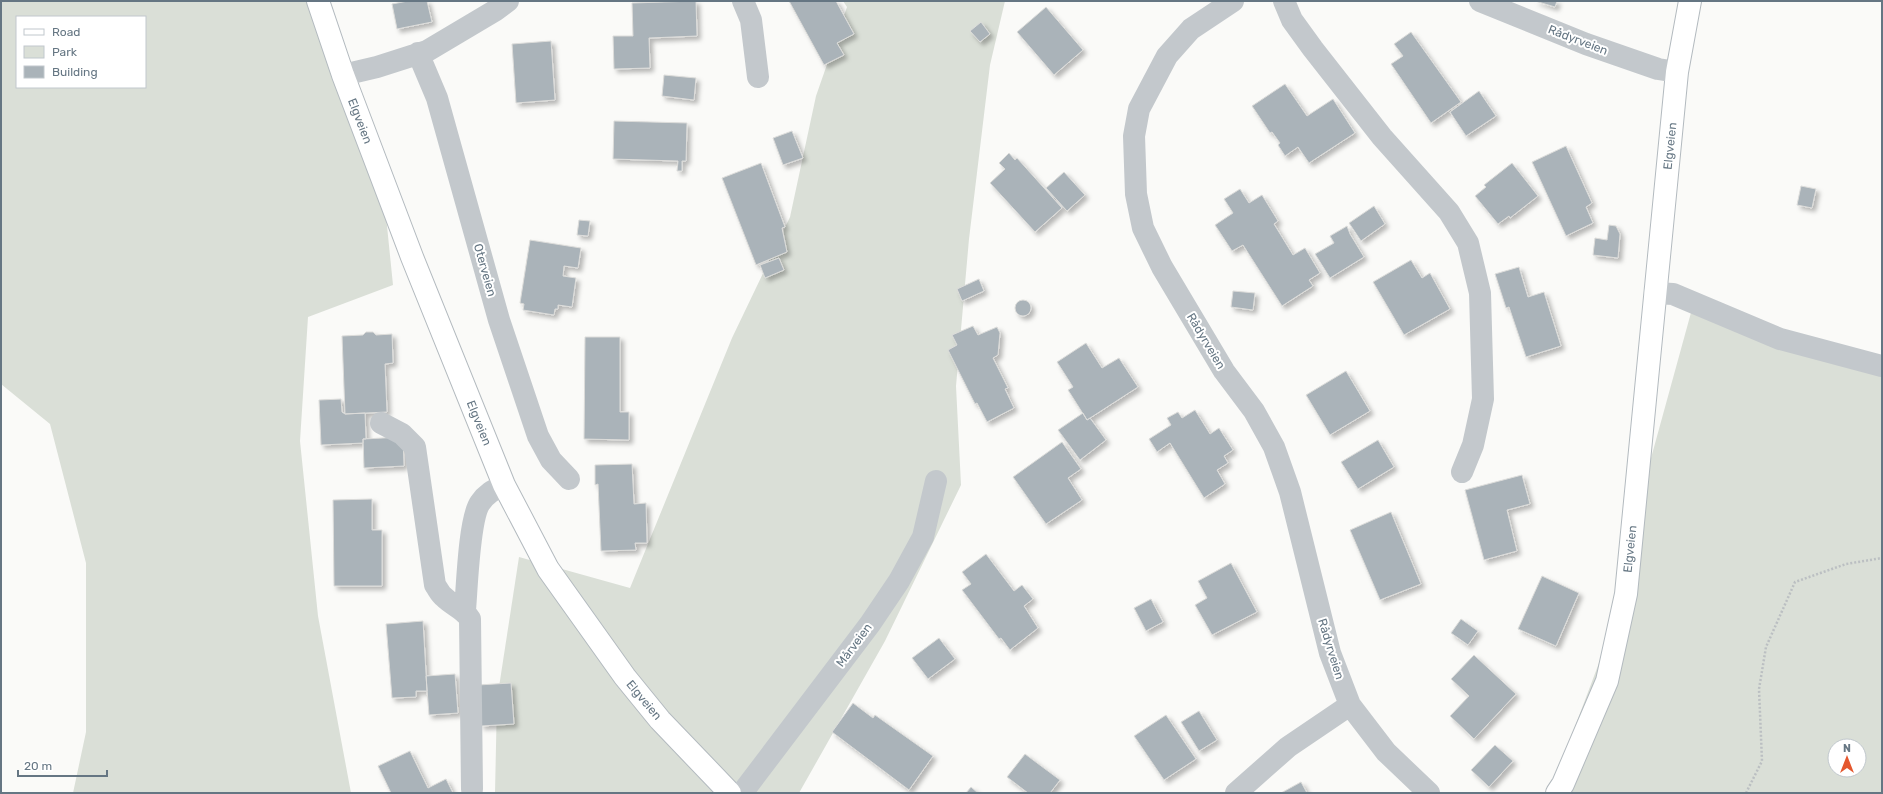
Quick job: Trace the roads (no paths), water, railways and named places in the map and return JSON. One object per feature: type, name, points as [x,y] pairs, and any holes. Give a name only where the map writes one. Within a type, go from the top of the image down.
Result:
[{"type":"main road","name":"Elgveien","points":[[318,1],[343,74],[415,265],[504,485],[548,569],[625,677],[660,720],[730,793]]},
{"type":"main road","name":"Elgveien","points":[[1557,793],[1563,784],[1607,681],[1626,594],[1677,72],[1690,1]]},
{"type":"street","points":[[343,74],[377,67],[427,51],[496,10],[508,1]]},
{"type":"street","points":[[743,1],[751,20],[758,77]]},
{"type":"street","name":"Rådyrveien","points":[[1232,1],[1191,29],[1167,56],[1139,109],[1134,136],[1136,194],[1143,228],[1162,267],[1224,371],[1254,411],[1274,447],[1290,492],[1330,653],[1350,705],[1386,752],[1429,793]]},
{"type":"street","points":[[1284,1],[1292,20],[1313,49],[1382,137],[1449,212],[1468,243],[1480,293],[1483,399],[1473,445],[1462,472]]},
{"type":"street","name":"Rådyrveien","points":[[1480,1],[1586,44],[1658,69],[1677,72]]},
{"type":"street","name":"Oterveien","points":[[418,53],[437,98],[499,320],[538,436],[551,460],[569,479]]},
{"type":"street","points":[[1655,293],[1673,294],[1780,340],[1882,366]]},
{"type":"street","points":[[381,423],[402,434],[414,447],[435,584],[443,596],[457,607],[464,610],[470,619],[472,789]]},
{"type":"street","name":"Mårveien","points":[[742,793],[870,624],[898,580],[923,537],[936,481]]},
{"type":"street","points":[[464,610],[473,522],[479,504],[490,491],[504,485]]},
{"type":"street","points":[[1236,793],[1288,747],[1350,705]]}]
